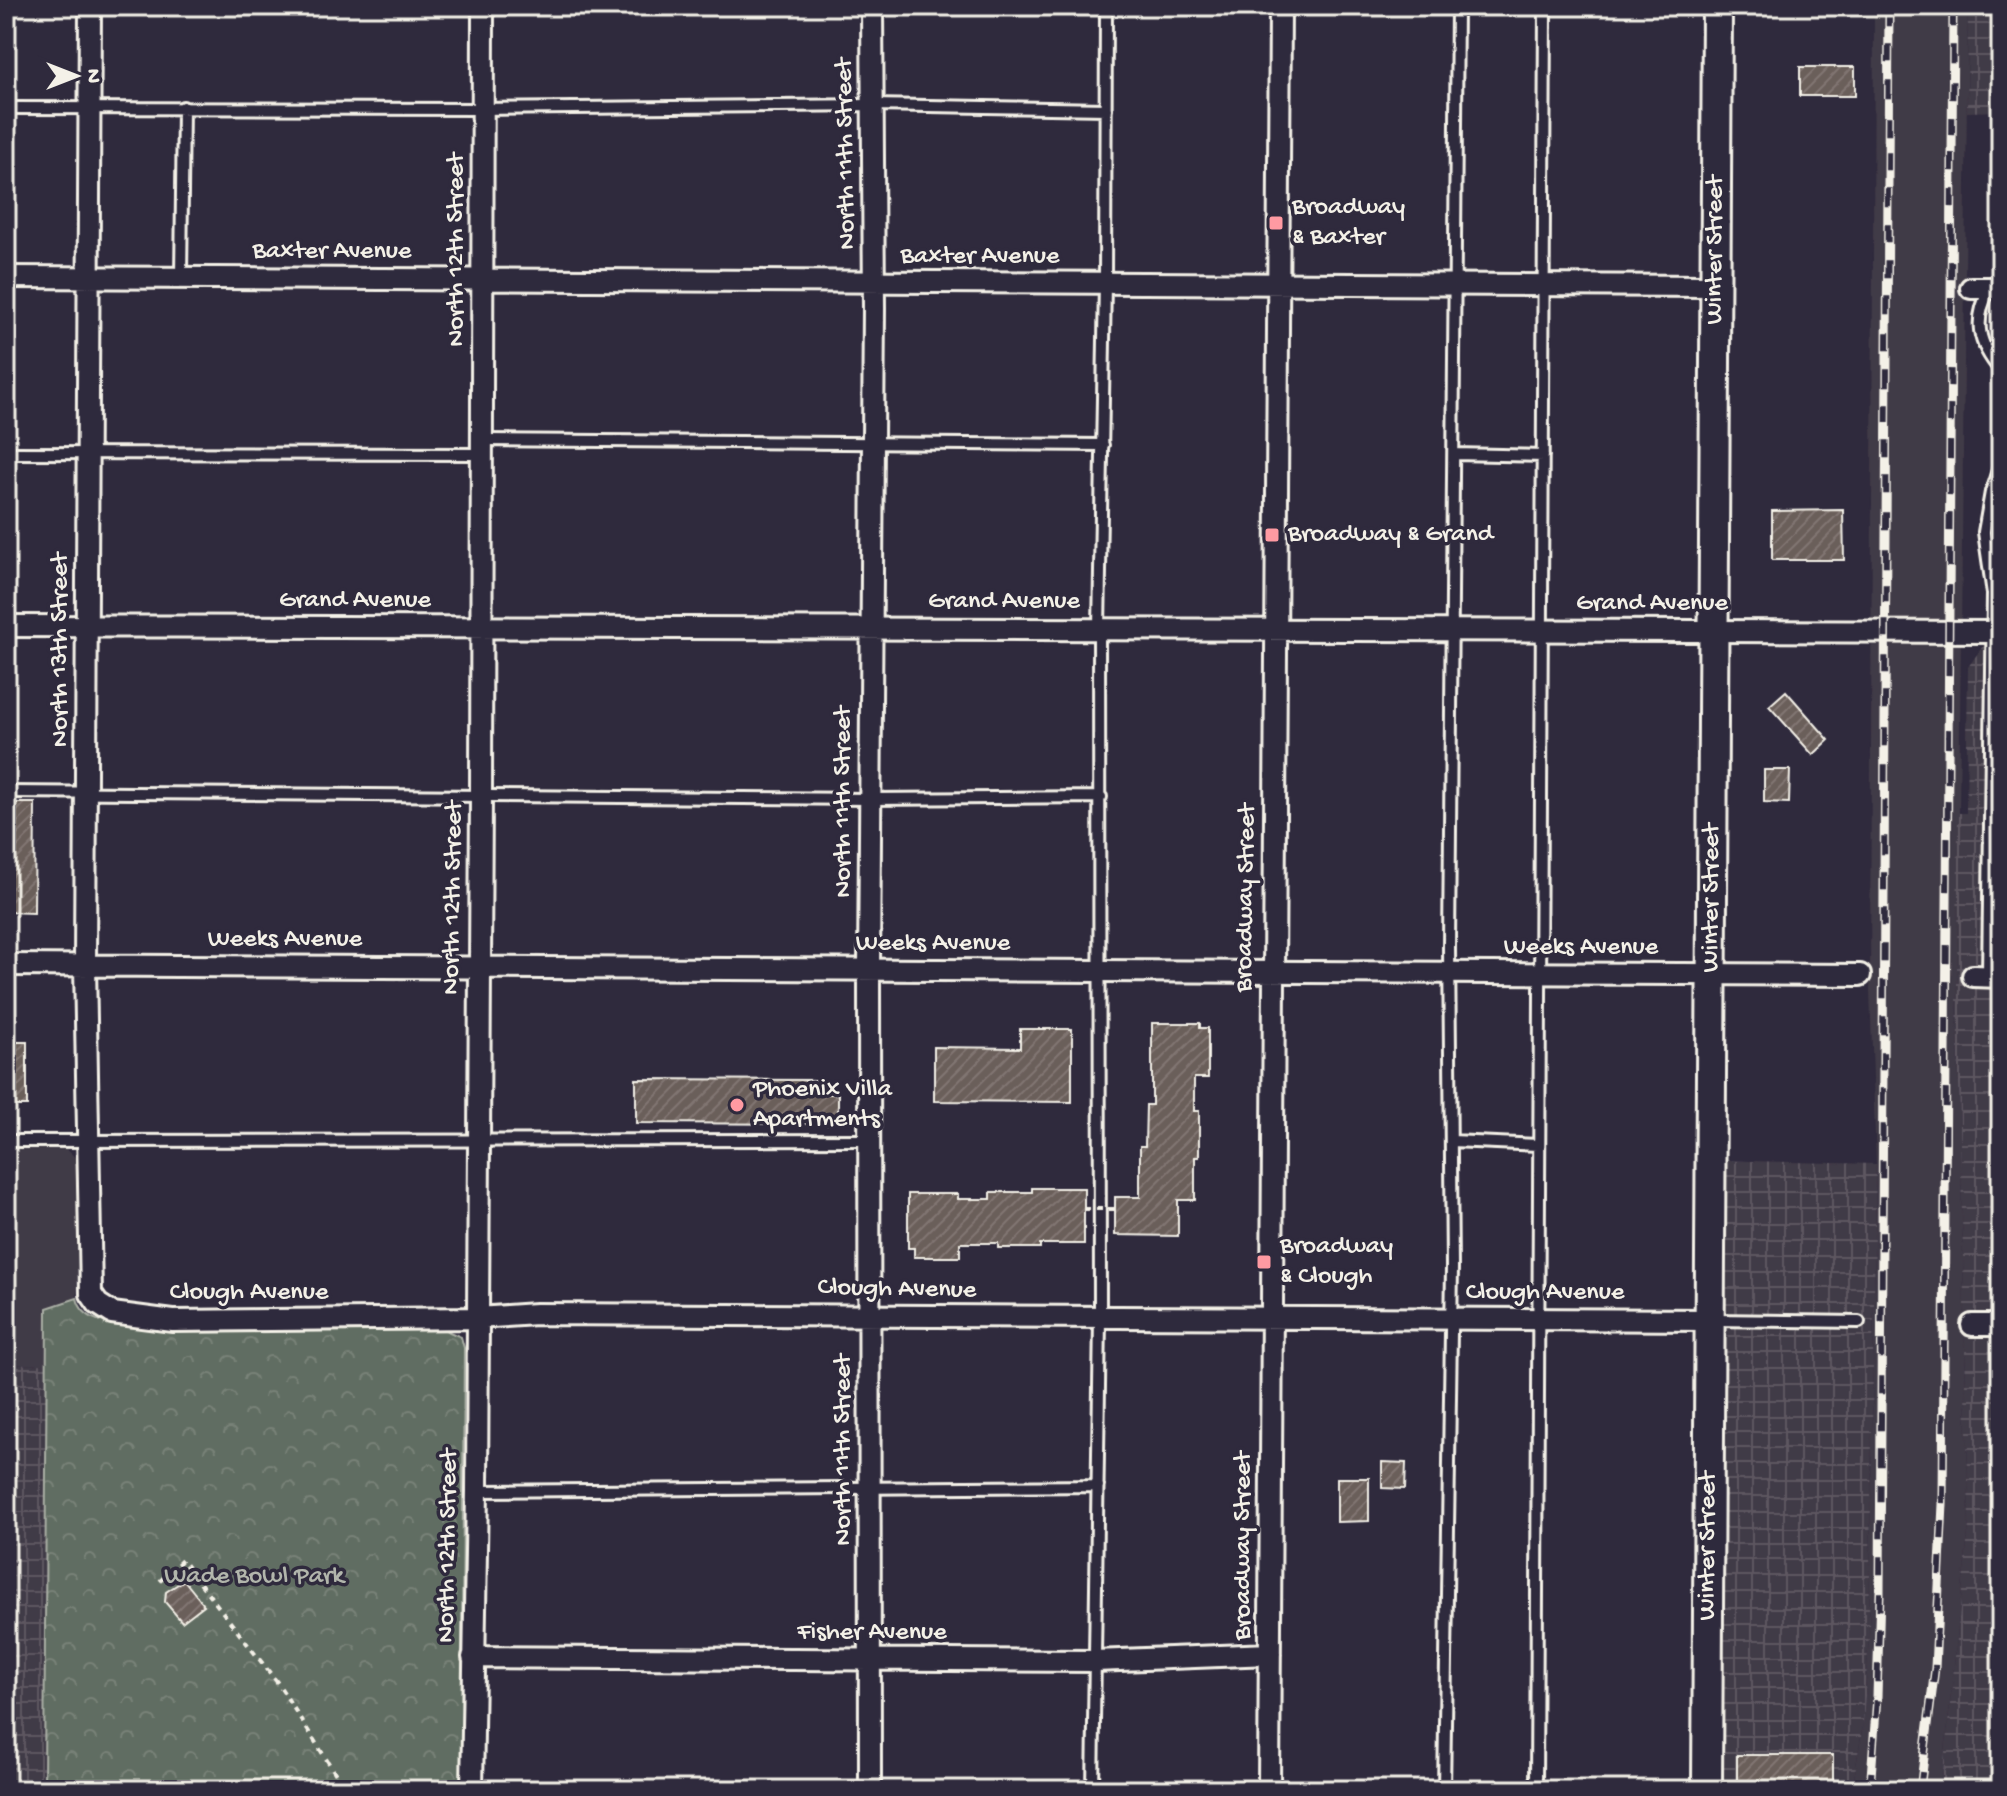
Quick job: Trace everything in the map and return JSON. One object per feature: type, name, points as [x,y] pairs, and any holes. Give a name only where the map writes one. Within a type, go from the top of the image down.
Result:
[{"type":"street","name":"North 13th Street","points":[[90,6],[85,965],[91,1294]]},
{"type":"street","name":"North 12th Street","points":[[472,1790],[477,1491],[483,6]]},
{"type":"street","name":"North 11th Street","points":[[870,1790],[869,970],[874,442],[872,6]]},
{"type":"street","name":"Broadway Street","points":[[1269,1790],[1280,6]]},
{"type":"street","name":"Winter Street","points":[[1707,1790],[1717,6]]},
{"type":"street","name":"Baxter Avenue","points":[[6,277],[1714,286]]},
{"type":"street","name":"Grand Avenue","points":[[6,626],[1997,632]]},
{"type":"street","name":"Weeks Avenue","points":[[6,965],[1860,975]]},
{"type":"street","name":"Clough Avenue","points":[[91,1294],[98,1304],[112,1313],[173,1321],[477,1318],[536,1314],[1711,1320]]},
{"type":"street","points":[[1972,1325],[2001,1325]]},
{"type":"street","name":"Fisher Avenue","points":[[473,1657],[1095,1661],[1270,1654]]},
{"type":"lane","points":[[1093,1790],[1100,1319],[1099,629],[1106,6]]},
{"type":"lane","points":[[1444,1790],[1451,1318],[1449,973],[1457,6]]},
{"type":"lane","points":[[1536,1790],[1545,6]]},
{"type":"lane","points":[[6,108],[482,109],[872,105],[1106,109]]},
{"type":"lane","points":[[181,277],[183,107]]},
{"type":"lane","points":[[1987,288],[1981,305],[1979,331],[1990,359],[2001,371]]},
{"type":"lane","points":[[6,453],[874,442],[1103,445]]},
{"type":"lane","points":[[1455,454],[1543,456]]},
{"type":"lane","points":[[1988,976],[1996,801],[1997,632],[1984,532],[1991,492],[2001,464]]},
{"type":"lane","points":[[6,792],[871,799],[1101,797]]},
{"type":"lane","points":[[6,1141],[869,1140]]},
{"type":"lane","points":[[1452,1141],[1538,1145]]},
{"type":"lane","points":[[1711,1320],[1859,1322]]},
{"type":"lane","points":[[477,1491],[1098,1486]]},
{"type":"path","points":[[1084,1209],[1115,1209]]},
{"type":"path","points":[[160,1581],[182,1560],[277,1682],[346,1790]]},
{"type":"shaded area","points":[[1874,6],[1968,6],[1957,994],[1969,1524],[1941,1790],[1852,1790],[1863,1725],[1869,1636],[1876,1164],[1870,990]]},
{"type":"shaded area","points":[[1968,6],[2001,6],[2001,111],[1967,112]]},
{"type":"shaded area","points":[[1993,632],[2001,632],[2001,1790],[1941,1790],[1969,1524],[1957,994],[1958,813],[1966,813],[1968,667]]},
{"type":"shaded area","points":[[6,1148],[65,1148],[77,1159],[77,1298],[47,1308],[47,1364],[6,1365]]},
{"type":"shaded area","points":[[1709,1160],[1876,1164],[1869,1636],[1863,1725],[1852,1790],[1707,1790]]},
{"type":"shaded area","points":[[47,1364],[44,1790],[6,1790],[6,1365]]},
{"type":"green space","name":"Wade Bowl Park","points":[[77,1298],[86,1314],[102,1322],[140,1327],[445,1330],[461,1337],[464,1348],[461,1790],[44,1790],[47,1308]]},
{"type":"building","points":[[1800,67],[1855,67],[1855,96],[1800,96]]},
{"type":"building","points":[[1843,510],[1844,560],[1772,560],[1772,511]]},
{"type":"building","points":[[1786,691],[1829,740],[1813,755],[1769,706]]},
{"type":"building","points":[[1764,770],[1790,770],[1789,803],[1764,802]]},
{"type":"building","points":[[6,803],[35,803],[34,913],[6,912]]},
{"type":"building","points":[[1152,1023],[1200,1023],[1200,1028],[1208,1028],[1208,1078],[1194,1078],[1194,1111],[1199,1111],[1195,1200],[1178,1200],[1178,1236],[1115,1235],[1115,1197],[1140,1197],[1140,1146],[1145,1146],[1146,1105],[1152,1105]]},
{"type":"building","points":[[1020,1029],[1072,1029],[1072,1102],[934,1101],[934,1047],[1020,1048]]},
{"type":"building","points":[[6,1042],[27,1042],[27,1106],[6,1106]]},
{"type":"building","name":"Phoenix Villa Apartments","points":[[636,1079],[819,1080],[818,1094],[838,1094],[838,1115],[828,1115],[828,1124],[636,1123]]},
{"type":"building","points":[[1032,1188],[1084,1188],[1084,1244],[998,1248],[998,1243],[960,1243],[960,1257],[914,1257],[914,1248],[908,1248],[908,1194],[958,1194],[958,1199],[991,1199],[991,1192],[1032,1192]]},
{"type":"building","points":[[1382,1462],[1406,1463],[1405,1489],[1382,1488]]},
{"type":"building","points":[[1337,1478],[1369,1478],[1369,1521],[1337,1522]]},
{"type":"building","points":[[184,1580],[204,1605],[182,1622],[165,1602],[166,1592]]},
{"type":"building","points":[[1737,1755],[1833,1755],[1833,1790],[1737,1790]]},
{"type":"railway","points":[[1870,1790],[1880,1593],[1889,6]]},
{"type":"railway","points":[[1920,1790],[1935,1668],[1943,1504],[1953,6]]},
{"type":"place","name":"Broadway & Baxter","points":[[1276,223]]},
{"type":"place","name":"Broadway & Grand","points":[[1272,535]]},
{"type":"place","name":"Phoenix Villa Apartments","points":[[737,1105]]},
{"type":"place","name":"Broadway & Clough","points":[[1264,1262]]}]
